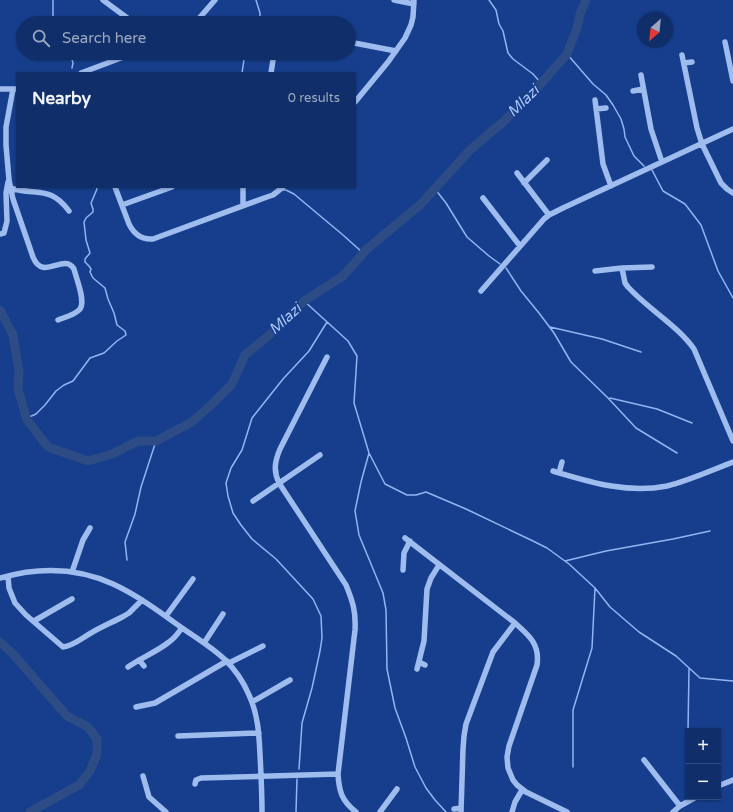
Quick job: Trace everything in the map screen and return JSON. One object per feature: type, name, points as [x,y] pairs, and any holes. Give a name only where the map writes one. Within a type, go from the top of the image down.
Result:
[{"type":"street","points":[[103,0],[125,16]]},
{"type":"street","points":[[201,16],[215,0]]},
{"type":"street","points":[[356,101],[396,51],[405,38],[411,25],[414,2],[394,0]]},
{"type":"street","points":[[725,42],[733,81]]},
{"type":"street","points":[[356,43],[396,51]]},
{"type":"street","points":[[682,55],[697,128],[702,144],[721,183],[733,193]]},
{"type":"street","points":[[84,72],[115,60]]},
{"type":"street","points":[[271,72],[273,60]]},
{"type":"street","points":[[684,63],[692,62]]},
{"type":"street","points":[[641,75],[653,135],[662,162]]},
{"type":"street","points":[[0,89],[15,89],[6,127],[9,180],[15,205],[33,258],[39,267],[45,268],[63,264],[72,266],[83,301],[81,308],[58,320]]},
{"type":"street","points":[[633,91],[643,89]]},
{"type":"street","points":[[595,100],[603,164],[611,186]]},
{"type":"street","points":[[596,109],[606,108]]},
{"type":"street","points":[[481,291],[549,215],[733,130]]},
{"type":"street","points":[[524,183],[547,160]]},
{"type":"street","points":[[517,173],[549,215]]},
{"type":"street","points":[[0,234],[4,233],[7,221],[6,193],[9,180]]},
{"type":"street","points":[[10,188],[50,195],[60,201],[69,211]]},
{"type":"street","points":[[115,188],[132,230],[139,236],[149,239],[153,239],[273,195],[282,188]]},
{"type":"street","points":[[122,205],[169,188]]},
{"type":"street","points":[[243,206],[244,188]]},
{"type":"street","points":[[483,198],[520,246]]},
{"type":"street","points":[[595,271],[652,267]]},
{"type":"street","points":[[622,268],[625,283],[628,287],[677,330],[694,349],[733,441]]},
{"type":"street","points":[[327,357],[278,454],[275,467],[279,483],[346,585],[356,614],[338,774],[340,793],[346,803],[356,812]]},
{"type":"street","points":[[253,501],[320,455]]},
{"type":"street","points":[[559,473],[562,462]]},
{"type":"street","points":[[552,471],[608,486],[621,488],[647,488],[680,482],[733,462]]},
{"type":"street","points":[[72,572],[83,540],[90,528]]},
{"type":"street","points":[[403,570],[404,553],[408,540],[515,624],[532,640],[537,660],[534,674],[509,746],[507,756],[508,768],[513,780],[522,790],[561,811],[567,812]]},
{"type":"street","points":[[417,669],[425,632],[427,589],[431,578],[439,565]]},
{"type":"street","points":[[0,578],[20,572],[54,570],[72,572],[103,580],[142,600],[213,649],[228,662],[245,686],[256,715],[259,733],[262,812]]},
{"type":"street","points":[[8,576],[9,588],[15,603],[26,615],[61,646],[66,647],[129,613],[142,600]]},
{"type":"street","points":[[166,616],[192,579]]},
{"type":"street","points":[[34,621],[72,599]]},
{"type":"street","points":[[204,643],[223,614]]},
{"type":"street","points":[[454,809],[461,810],[463,749],[466,724],[493,652],[515,624]]},
{"type":"street","points":[[128,666],[167,644],[182,628]]},
{"type":"street","points":[[136,707],[155,702],[228,662],[263,646]]},
{"type":"street","points":[[139,660],[144,666]]},
{"type":"street","points":[[419,662],[425,665]]},
{"type":"street","points":[[252,702],[290,680]]},
{"type":"street","points":[[178,736],[259,733]]},
{"type":"street","points":[[644,760],[680,806]]},
{"type":"street","points":[[195,784],[196,780],[201,778],[338,774]]},
{"type":"street","points":[[144,776],[149,797],[166,812]]},
{"type":"street","points":[[721,785],[733,780]]},
{"type":"street","points":[[380,812],[397,789]]},
{"type":"street","points":[[512,812],[515,802],[522,790]]},
{"type":"street","points":[[673,812],[691,800]]},
{"type":"waterway","points":[[53,0],[53,16]]},
{"type":"waterway","points":[[256,0],[260,16]]},
{"type":"waterway","points":[[489,0],[496,10],[508,53],[513,59],[533,74],[541,83]]},
{"type":"waterway","name":"Mlazi","points":[[0,310],[13,335],[19,372],[18,389],[27,420],[48,447],[88,461],[112,454],[138,441],[156,441],[192,422],[232,384],[245,355],[274,331],[304,301],[343,276],[367,249],[421,204],[470,150],[503,122],[530,96],[567,54],[586,0]]},
{"type":"waterway","points":[[567,54],[593,84],[606,95],[613,105],[621,119],[625,137],[634,156],[644,166]]},
{"type":"waterway","points":[[72,60],[72,68]]},
{"type":"waterway","points":[[242,72],[244,60]]},
{"type":"waterway","points":[[652,170],[663,191],[685,204],[701,225],[718,271],[733,298]]},
{"type":"waterway","points":[[27,418],[36,414],[56,391],[73,381],[90,358],[104,353],[126,335],[125,331],[117,325],[105,288],[93,278],[90,272],[91,269],[85,262],[85,259],[90,253],[86,240],[84,222],[93,212],[91,203],[96,188]]},
{"type":"waterway","points":[[435,189],[446,203],[467,237],[500,264]]},
{"type":"waterway","points":[[283,190],[294,194],[363,253]]},
{"type":"waterway","points":[[506,268],[521,291],[554,333],[571,362],[636,428],[677,453]]},
{"type":"waterway","points":[[304,301],[348,341],[357,356],[354,403],[369,453],[385,484],[407,495],[416,495],[426,492],[466,509],[547,548],[569,564],[595,588],[610,607],[639,632],[676,656],[700,678],[733,681]]},
{"type":"waterway","points":[[299,769],[302,723],[312,688],[322,638],[321,616],[313,599],[276,559],[252,539],[241,525],[233,513],[226,483],[231,468],[242,450],[252,418],[283,379],[309,351],[327,322]]},
{"type":"waterway","points":[[550,327],[602,339],[641,352]]},
{"type":"waterway","points":[[610,398],[657,409],[692,423]]},
{"type":"waterway","points":[[127,560],[125,542],[135,514],[141,487],[156,441]]},
{"type":"waterway","points":[[369,453],[355,511],[359,535],[383,593],[386,610],[387,669],[395,708],[415,767],[426,788],[446,812]]},
{"type":"waterway","points":[[565,561],[606,551],[710,531]]},
{"type":"waterway","points":[[573,767],[573,710],[592,648],[595,588]]},
{"type":"waterway","points":[[0,642],[13,654],[67,716],[88,727],[97,739],[97,754],[90,771],[79,785],[30,812]]},
{"type":"waterway","points":[[688,728],[689,669]]},
{"type":"waterway","points":[[296,812],[297,779]]}]
